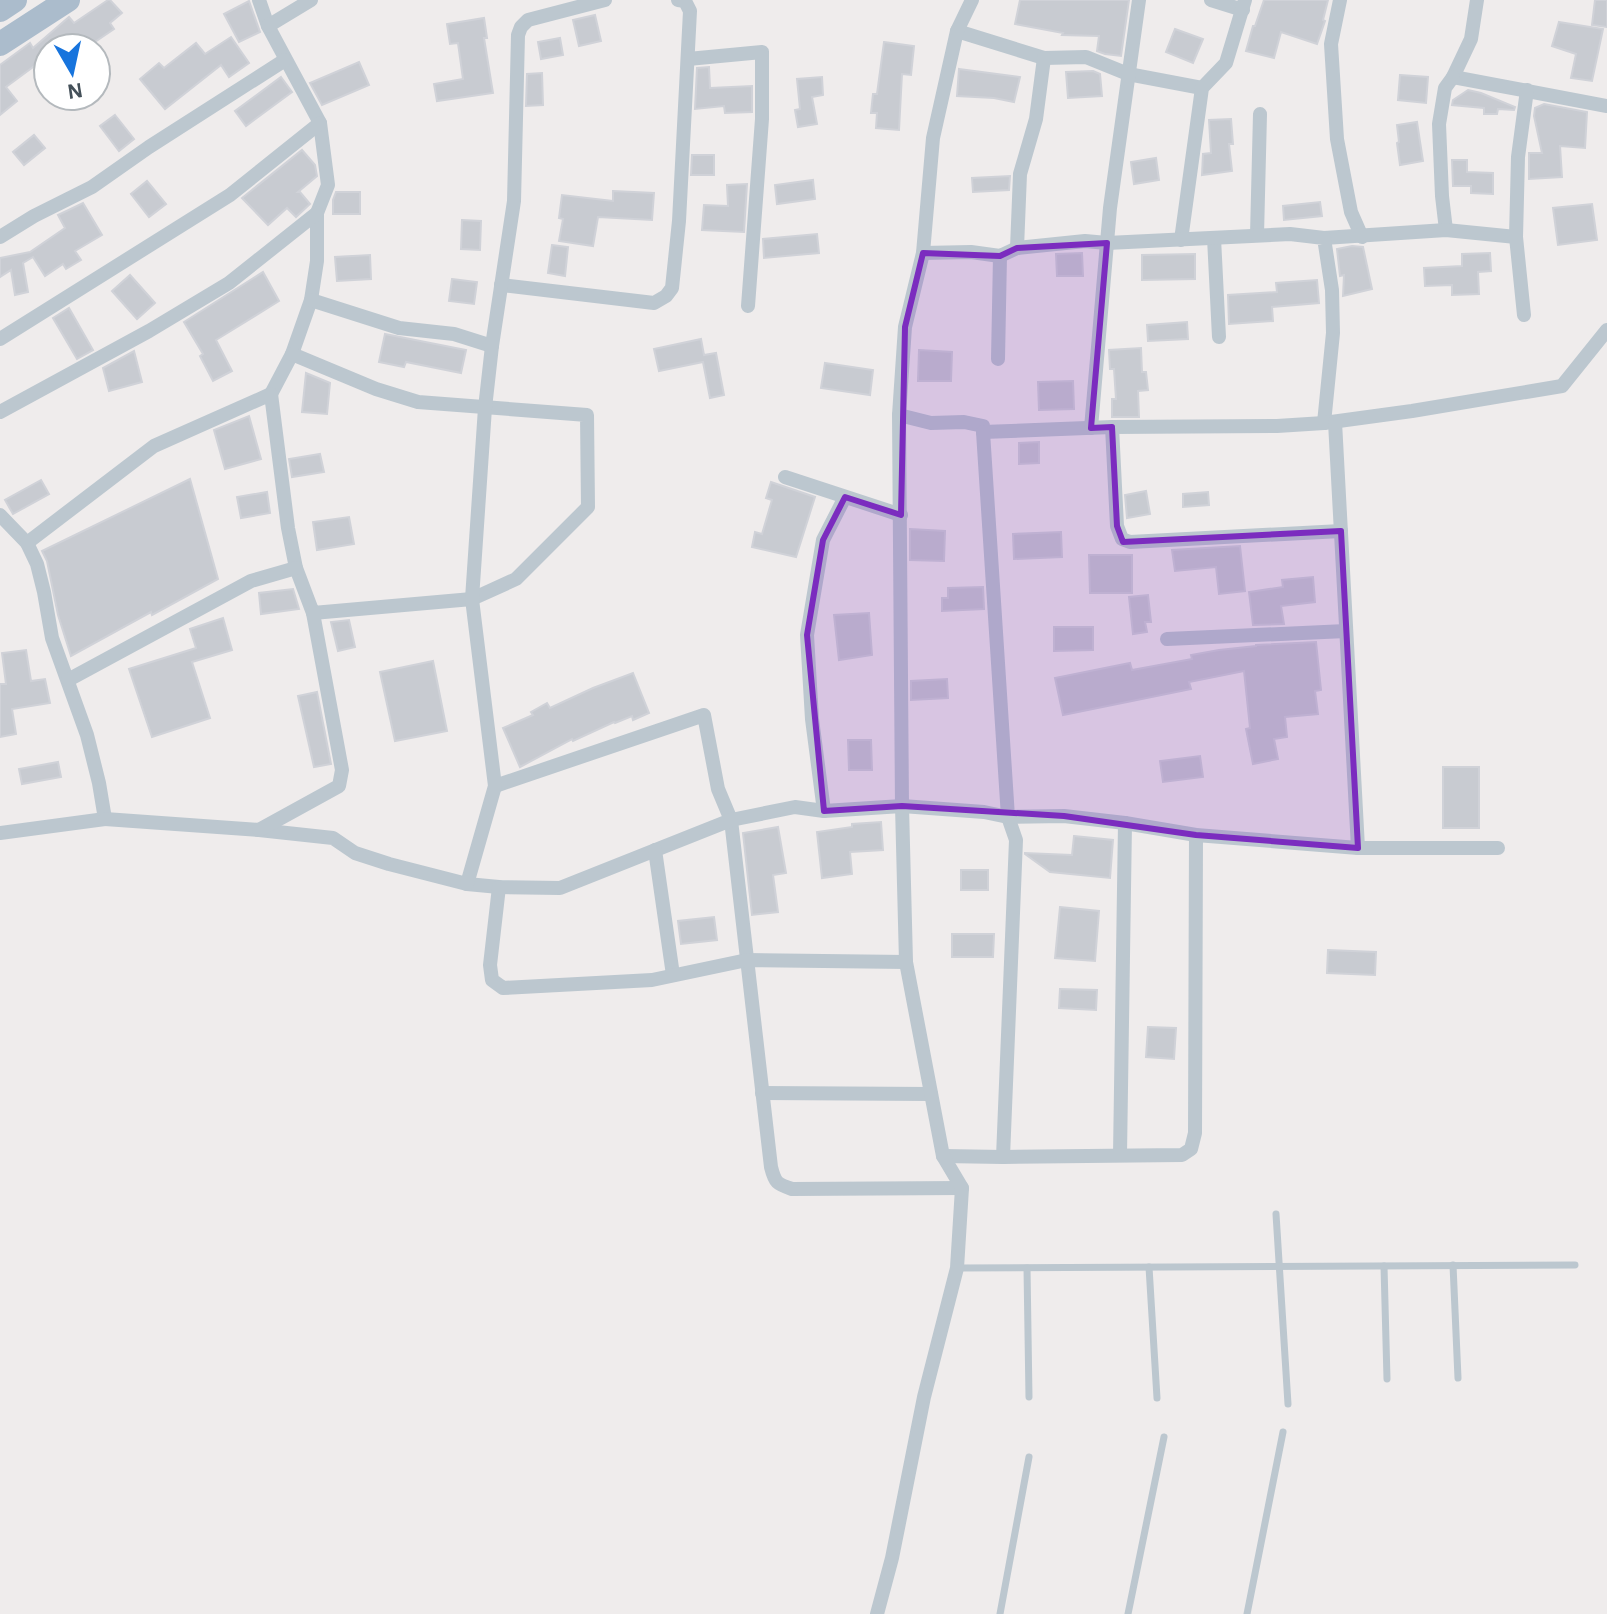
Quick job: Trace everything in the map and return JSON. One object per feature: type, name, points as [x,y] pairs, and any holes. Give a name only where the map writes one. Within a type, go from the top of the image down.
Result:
[{"type":"main road","points":[[0,10],[15,0]]},
{"type":"main road","points":[[0,44],[68,0]]},
{"type":"street","points":[[259,0],[268,26],[320,123],[328,185],[317,213],[317,261],[311,300],[292,354],[271,394],[288,528],[296,568],[313,613],[342,770],[339,786],[259,830]]},
{"type":"street","points":[[268,26],[311,0]]},
{"type":"street","points":[[467,884],[495,786],[472,599],[485,408],[514,201],[518,35],[528,20],[605,0]]},
{"type":"street","points":[[501,285],[654,303],[672,288],[679,221],[690,11],[685,1],[678,0]]},
{"type":"street","points":[[877,1614],[892,1558],[924,1397],[957,1268],[962,1188],[943,1156],[906,962],[899,415],[905,327],[923,253],[933,138],[957,31],[972,0]]},
{"type":"street","points":[[1091,428],[1110,208],[1139,0]]},
{"type":"street","points":[[1181,240],[1202,88],[1226,63],[1244,5],[1211,0]]},
{"type":"street","points":[[1340,0],[1331,44],[1337,139],[1351,212],[1362,237]]},
{"type":"street","points":[[1446,230],[1439,124],[1445,88],[1471,39],[1477,0]]},
{"type":"street","points":[[957,31],[1044,58],[1086,57],[1128,74],[1202,88]]},
{"type":"street","points":[[688,59],[762,52],[762,119],[748,306]]},
{"type":"street","points":[[1017,248],[1020,174],[1036,119],[1044,58]]},
{"type":"street","points":[[0,237],[92,187],[285,60]]},
{"type":"street","points":[[1453,77],[1607,106]]},
{"type":"street","points":[[1524,315],[1516,237],[1518,157],[1527,90]]},
{"type":"street","points":[[1257,235],[1260,114]]},
{"type":"street","points":[[0,339],[230,195],[320,123]]},
{"type":"street","points":[[0,412],[149,331],[229,283],[317,213]]},
{"type":"street","points":[[923,253],[971,252],[1000,256],[1017,248],[1085,241],[1107,243],[1290,234],[1324,238],[1446,230],[1516,237]]},
{"type":"street","points":[[1214,238],[1219,337]]},
{"type":"street","points":[[1324,238],[1332,290],[1329,423],[1341,531],[1358,848]]},
{"type":"street","points":[[998,359],[1000,256]]},
{"type":"street","points":[[311,300],[399,328],[454,334],[492,346]]},
{"type":"street","points":[[983,432],[1329,423],[1562,386],[1607,330]]},
{"type":"street","points":[[292,354],[376,389],[418,402],[587,415],[588,507],[516,579],[472,599],[313,613]]},
{"type":"street","points":[[27,543],[154,446],[271,394]]},
{"type":"street","points":[[899,415],[931,423],[964,422],[983,426],[1008,817],[1016,840],[1003,1157]]},
{"type":"street","points":[[1112,427],[1117,526],[1122,539],[1130,542],[1341,531]]},
{"type":"street","points":[[785,477],[901,515]]},
{"type":"street","points":[[824,811],[812,719],[807,635],[823,540],[845,497]]},
{"type":"street","points":[[3,521],[27,543],[37,564],[52,638],[87,735],[105,819]]},
{"type":"street","points":[[68,680],[251,581],[296,568]]},
{"type":"street","points":[[1167,639],[1346,631]]},
{"type":"street","points":[[495,786],[704,715],[718,789],[731,820],[774,1179],[792,1189],[962,1188]]},
{"type":"street","points":[[0,833],[105,819],[259,830],[333,838],[355,853],[467,884],[560,888],[731,820],[795,807],[824,811],[902,806],[984,812],[1008,817],[1064,816],[1196,835],[1358,848],[1498,848]]},
{"type":"street","points":[[1120,1155],[1125,823]]},
{"type":"street","points":[[943,1156],[1182,1155],[1191,1149],[1195,1133],[1196,835]]},
{"type":"street","points":[[655,850],[673,975]]},
{"type":"street","points":[[499,887],[490,965],[492,980],[503,988],[652,980],[747,960],[906,962]]},
{"type":"street","points":[[762,1093],[931,1094]]},
{"type":"lane","points":[[1276,1214],[1288,1404]]},
{"type":"lane","points":[[1453,1265],[1458,1378]]},
{"type":"lane","points":[[957,1268],[1575,1265]]},
{"type":"lane","points":[[1384,1266],[1387,1379]]},
{"type":"lane","points":[[1149,1267],[1157,1398]]},
{"type":"lane","points":[[1027,1268],[1029,1397]]},
{"type":"lane","points":[[1247,1614],[1283,1432]]},
{"type":"lane","points":[[1128,1614],[1164,1437]]},
{"type":"lane","points":[[1000,1614],[1029,1457]]},
{"type":"highlighted area","points":[[1107,243],[1091,428],[1112,427],[1117,526],[1123,542],[1341,531],[1358,848],[1196,835],[1064,816],[902,806],[824,811],[807,635],[823,540],[845,497],[901,515],[905,327],[923,253],[1000,256],[1017,248]]},
{"type":"building","points":[[108,0],[122,13],[110,23],[114,29],[110,32],[52,32],[69,17],[74,23]]},
{"type":"building","points":[[1020,0],[1129,0],[1121,56],[1097,51],[1099,36],[1062,35],[1015,24]]},
{"type":"building","points":[[1264,0],[1328,0],[1317,44],[1281,32],[1274,58],[1246,51]]},
{"type":"building","points":[[1595,0],[1607,0],[1607,27],[1592,25]]},
{"type":"building","points":[[249,1],[260,32],[239,42],[224,14]]},
{"type":"building","points":[[595,15],[601,41],[579,46],[573,20]]},
{"type":"building","points":[[484,18],[493,93],[437,101],[434,84],[463,79],[458,43],[450,44],[447,24]]},
{"type":"building","points":[[1559,22],[1603,29],[1592,81],[1571,78],[1576,54],[1552,46]]},
{"type":"building","points":[[1175,29],[1203,39],[1193,63],[1166,52]]},
{"type":"building","points":[[231,37],[249,63],[229,77],[221,65],[165,109],[140,79],[159,63],[164,68],[196,43],[205,54]]},
{"type":"building","points":[[560,38],[563,55],[541,59],[538,42]]},
{"type":"building","points":[[884,42],[914,46],[911,75],[902,74],[899,130],[876,128],[877,113],[871,113],[873,94],[877,94]]},
{"type":"building","points":[[30,43],[32,68],[6,87],[17,101],[0,115],[0,65]]},
{"type":"building","points":[[359,62],[369,85],[322,105],[310,83]]},
{"type":"building","points":[[709,67],[710,88],[752,86],[752,112],[725,113],[724,106],[695,109],[697,68]]},
{"type":"building","points":[[959,69],[1020,77],[1014,102],[957,96]]},
{"type":"building","points":[[1093,71],[1100,74],[1102,96],[1068,98],[1066,72]]},
{"type":"building","points":[[542,73],[543,105],[526,106],[527,74]]},
{"type":"building","points":[[1400,75],[1428,77],[1426,103],[1398,100]]},
{"type":"building","points":[[281,77],[292,92],[246,126],[235,111]]},
{"type":"building","points":[[822,77],[823,95],[812,97],[817,124],[798,127],[795,110],[800,109],[797,79]]},
{"type":"building","points":[[1468,90],[1515,107],[1514,110],[1498,109],[1497,114],[1484,114],[1484,108],[1452,105],[1453,100]]},
{"type":"building","points":[[1544,104],[1587,112],[1585,148],[1560,146],[1562,177],[1529,179],[1529,153],[1542,153],[1535,108]]},
{"type":"building","points":[[115,115],[134,139],[119,151],[100,126]]},
{"type":"building","points":[[1231,119],[1233,144],[1229,144],[1232,171],[1202,175],[1203,154],[1211,153],[1209,120]]},
{"type":"building","points":[[1417,122],[1423,161],[1400,165],[1397,125]]},
{"type":"building","points":[[34,135],[45,148],[24,165],[13,152]]},
{"type":"building","points":[[302,150],[315,165],[317,176],[298,192],[310,204],[296,217],[287,208],[268,225],[242,198]]},
{"type":"building","points":[[692,155],[714,155],[714,175],[691,175]]},
{"type":"building","points":[[1156,158],[1159,180],[1134,184],[1131,162]]},
{"type":"building","points":[[1452,160],[1467,160],[1467,172],[1493,173],[1493,194],[1471,193],[1471,186],[1453,186]]},
{"type":"building","points":[[1010,176],[1009,190],[973,192],[972,178]]},
{"type":"building","points":[[813,180],[815,199],[777,204],[775,185]]},
{"type":"building","points":[[147,181],[166,204],[149,217],[131,194]]},
{"type":"building","points":[[747,184],[744,232],[702,230],[704,205],[728,206],[727,185]]},
{"type":"building","points":[[613,191],[654,193],[652,220],[598,217],[593,246],[559,241],[563,219],[559,218],[562,195],[613,201]]},
{"type":"building","points":[[336,192],[360,192],[360,214],[333,214]]},
{"type":"building","points":[[1320,202],[1322,216],[1284,220],[1283,206]]},
{"type":"building","points":[[83,203],[102,235],[75,251],[81,260],[66,269],[63,264],[45,276],[33,257],[23,263],[28,292],[15,295],[11,270],[0,277],[0,258],[30,252],[65,228],[58,215]]},
{"type":"building","points":[[1592,204],[1597,240],[1558,245],[1553,208]]},
{"type":"building","points":[[462,220],[481,221],[480,250],[461,249]]},
{"type":"building","points":[[817,234],[819,253],[764,258],[763,239]]},
{"type":"building","points":[[552,245],[568,247],[565,276],[548,273]]},
{"type":"building","points":[[1363,247],[1372,289],[1343,296],[1344,275],[1340,276],[1337,249]]},
{"type":"building","points":[[1082,253],[1083,276],[1057,276],[1056,254]]},
{"type":"building","points":[[1490,253],[1491,271],[1478,272],[1479,294],[1452,295],[1452,285],[1425,286],[1424,268],[1462,266],[1462,254]]},
{"type":"building","points":[[1195,254],[1195,279],[1142,280],[1142,255]]},
{"type":"building","points":[[370,255],[371,279],[337,281],[335,257]]},
{"type":"building","points":[[263,272],[279,301],[216,340],[232,371],[213,381],[200,356],[203,354],[184,322]]},
{"type":"building","points":[[130,275],[155,303],[137,319],[112,291]]},
{"type":"building","points":[[452,279],[477,282],[474,304],[449,301]]},
{"type":"building","points":[[1317,280],[1319,303],[1272,307],[1273,321],[1229,324],[1228,295],[1277,292],[1276,283]]},
{"type":"building","points":[[69,308],[93,350],[77,359],[53,318]]},
{"type":"building","points":[[1187,322],[1188,339],[1148,341],[1147,325]]},
{"type":"building","points":[[385,334],[466,350],[461,373],[406,362],[404,367],[379,362]]},
{"type":"building","points":[[701,339],[704,355],[716,353],[724,395],[710,398],[703,362],[659,371],[654,349]]},
{"type":"building","points":[[1141,348],[1142,372],[1146,372],[1148,390],[1138,391],[1139,417],[1112,417],[1112,399],[1116,399],[1109,350]]},
{"type":"building","points":[[919,350],[952,352],[951,381],[918,381]]},
{"type":"building","points":[[134,351],[142,382],[109,391],[103,368]]},
{"type":"building","points":[[825,363],[873,370],[870,395],[821,388]]},
{"type":"building","points":[[306,373],[330,383],[327,414],[302,412]]},
{"type":"building","points":[[1073,381],[1074,409],[1039,410],[1038,382]]},
{"type":"building","points":[[249,416],[261,459],[225,469],[214,430]]},
{"type":"building","points":[[1039,442],[1039,463],[1019,464],[1019,443]]},
{"type":"building","points":[[320,454],[324,472],[292,477],[289,459]]},
{"type":"building","points":[[190,479],[218,579],[71,656],[42,551]]},
{"type":"building","points":[[41,480],[49,494],[13,514],[5,500]]},
{"type":"building","points":[[771,482],[815,497],[796,557],[752,547],[755,532],[762,534],[772,500],[766,498]]},
{"type":"building","points":[[1146,491],[1150,514],[1127,518],[1125,495]]},
{"type":"building","points":[[267,492],[270,513],[241,518],[237,497]]},
{"type":"building","points":[[1208,492],[1209,505],[1183,507],[1183,494]]},
{"type":"building","points":[[349,517],[354,544],[317,550],[313,522]]},
{"type":"building","points":[[910,529],[945,531],[944,561],[910,560]]},
{"type":"building","points":[[1061,532],[1062,557],[1014,559],[1013,534]]},
{"type":"building","points":[[1240,546],[1245,591],[1219,594],[1216,567],[1175,571],[1172,550]]},
{"type":"building","points":[[1089,555],[1132,555],[1132,593],[1090,593]]},
{"type":"building","points":[[1313,577],[1315,602],[1281,606],[1284,624],[1253,625],[1249,592],[1283,587],[1282,580]]},
{"type":"building","points":[[983,587],[984,609],[942,611],[942,598],[948,598],[948,588]]},
{"type":"building","points":[[293,589],[299,609],[261,614],[259,593]]},
{"type":"building","points":[[1148,595],[1151,622],[1145,622],[1147,632],[1133,634],[1129,597]]},
{"type":"building","points":[[869,613],[872,655],[839,660],[834,615]]},
{"type":"building","points":[[223,618],[232,650],[192,662],[210,718],[152,737],[129,669],[196,648],[190,629]]},
{"type":"building","points":[[349,620],[355,647],[338,651],[331,622]]},
{"type":"building","points":[[1054,627],[1093,627],[1093,650],[1054,651]]},
{"type":"building","points":[[1316,642],[1321,690],[1315,691],[1318,714],[1285,717],[1287,737],[1274,739],[1278,759],[1253,764],[1246,729],[1250,728],[1244,671],[1189,682],[1191,689],[1063,715],[1055,678],[1130,663],[1132,670],[1192,659],[1191,655],[1219,650]]},
{"type":"building","points":[[26,650],[31,681],[45,679],[50,703],[12,709],[16,734],[0,737],[0,684],[6,684],[2,653]]},
{"type":"building","points":[[433,661],[447,731],[395,741],[380,672]]},
{"type":"building","points":[[633,673],[649,713],[633,720],[632,716],[614,722],[572,739],[520,767],[503,728],[533,715],[531,712],[547,703],[550,708]]},
{"type":"building","points":[[947,679],[948,698],[911,700],[911,681]]},
{"type":"building","points":[[317,692],[331,764],[314,767],[298,696]]},
{"type":"building","points":[[848,740],[871,740],[872,770],[849,770]]},
{"type":"building","points":[[1200,756],[1203,777],[1163,782],[1160,761]]},
{"type":"building","points":[[58,762],[61,777],[22,784],[19,769]]},
{"type":"building","points":[[1443,767],[1479,767],[1479,828],[1443,828]]},
{"type":"building","points":[[881,822],[883,850],[850,852],[852,874],[822,878],[817,832],[852,827],[852,824]]},
{"type":"building","points":[[778,827],[786,873],[773,875],[778,912],[752,915],[743,833]]},
{"type":"building","points":[[1074,836],[1113,840],[1110,878],[1050,872],[1025,854],[1072,855]]},
{"type":"building","points":[[961,870],[988,870],[988,890],[961,890]]},
{"type":"building","points":[[1060,907],[1099,911],[1095,961],[1055,958]]},
{"type":"building","points":[[714,917],[717,940],[681,944],[678,921]]},
{"type":"building","points":[[952,934],[994,934],[993,957],[952,957]]},
{"type":"building","points":[[1328,950],[1376,952],[1375,975],[1327,973]]},
{"type":"building","points":[[1060,989],[1097,990],[1096,1010],[1059,1008]]},
{"type":"building","points":[[1148,1027],[1176,1028],[1174,1059],[1146,1057]]}]
